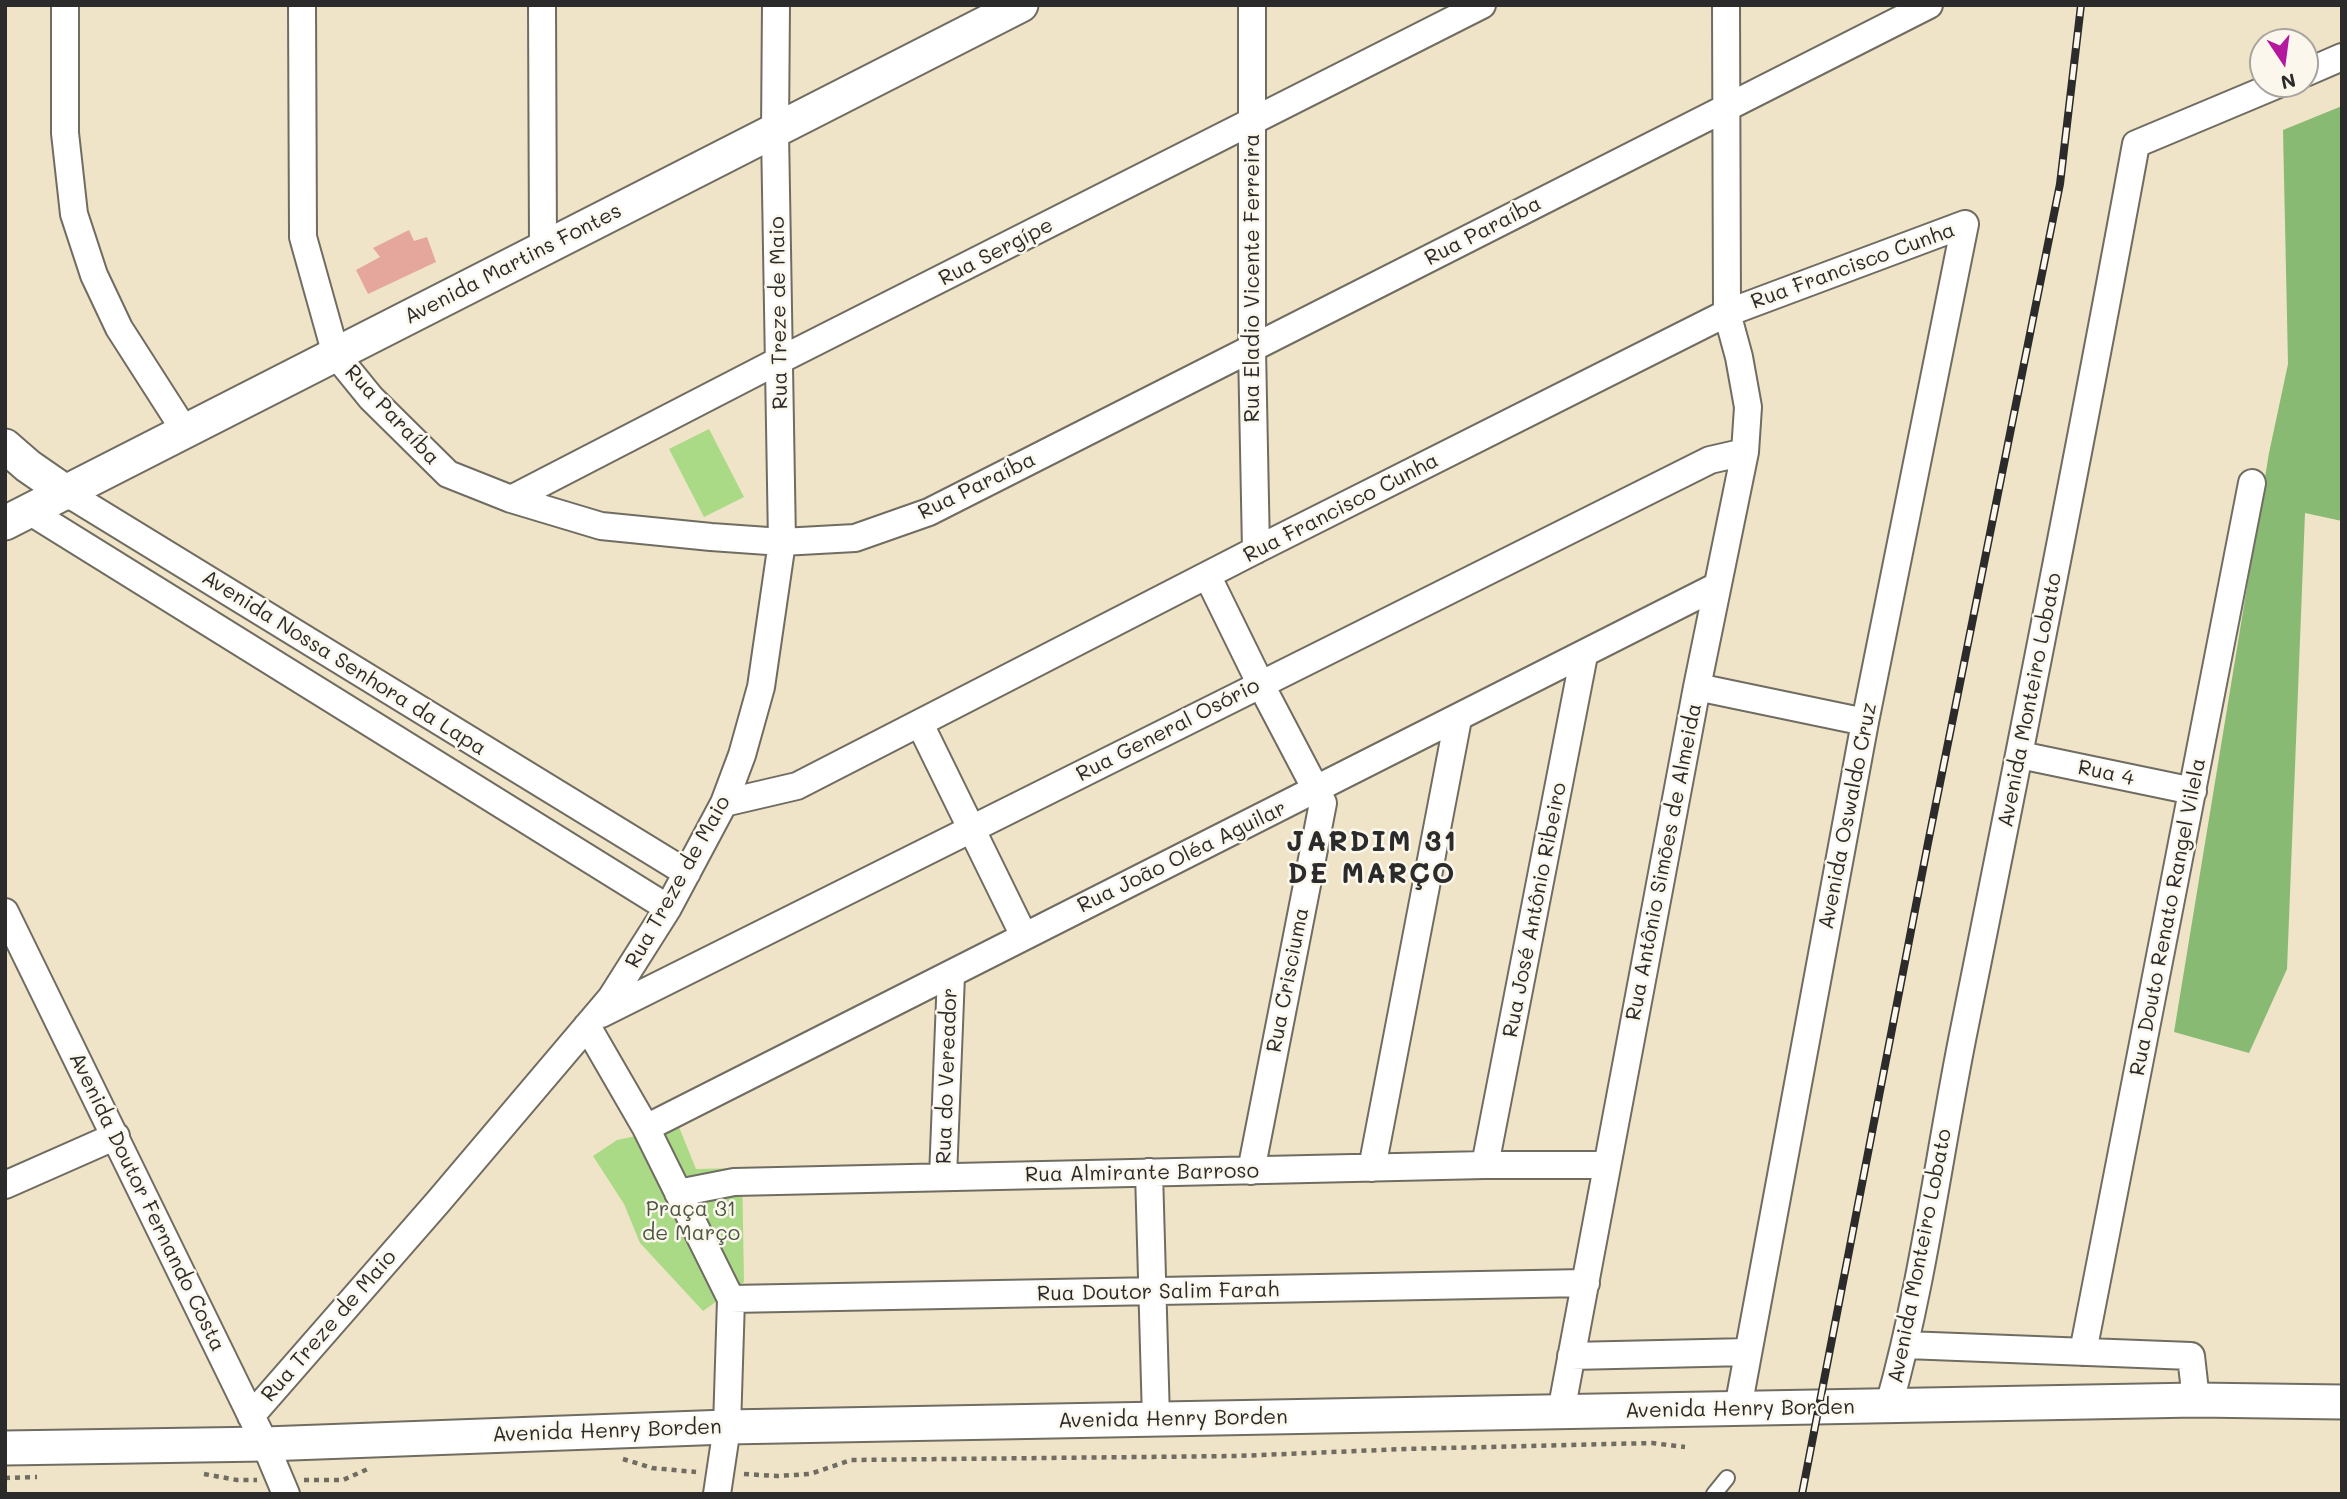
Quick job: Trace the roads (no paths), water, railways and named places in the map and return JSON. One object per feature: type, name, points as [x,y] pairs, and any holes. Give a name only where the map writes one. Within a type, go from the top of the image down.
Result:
[{"type":"street","points":[[65,5],[65,133],[74,214],[94,275],[119,328],[186,431]]},
{"type":"street","name":"Rua Paraíba","points":[[302,5],[303,237],[336,355],[371,398],[448,474],[511,499],[601,526],[782,542],[855,538],[929,512],[1929,5]]},
{"type":"street","points":[[542,5],[543,247]]},
{"type":"street","name":"Rua Treze de Maio","points":[[258,1430],[438,1202],[591,1022],[632,968],[668,908],[724,803],[742,755],[761,687],[782,542],[775,132],[776,5]]},
{"type":"street","name":"Rua Eladio Vicente Ferreira","points":[[1252,5],[1252,348],[1256,550]]},
{"type":"street","name":"Rua Sergípe","points":[[511,499],[1482,5]]},
{"type":"street","name":"Rua Antônio Simões de Almeida","points":[[1561,1412],[1697,687],[1745,452],[1748,407],[1740,357],[1727,313],[1726,5]]},
{"type":"street","name":"Avenida Martins Fontes","points":[[17,517],[543,247],[775,132],[1016,6]]},
{"type":"street","points":[[2319,67],[2342,57]]},
{"type":"street","name":"Avenida Monteiro Lobato","points":[[1889,1405],[1906,1345],[1952,1088],[2089,403],[2136,144],[2249,97]]},
{"type":"street","name":"Rua Francisco Cunha","points":[[724,803],[797,786],[1256,550],[1727,313],[1965,224]]},
{"type":"street","name":"Avenida Oswaldo Cruz","points":[[1738,1408],[1865,722],[1965,224]]},
{"type":"street","name":"Avenida Nossa Senhora da Lapa","points":[[5,446],[67,493],[687,873]]},
{"type":"street","name":"Rua General Osório","points":[[591,1022],[1710,460],[1745,452]]},
{"type":"street","name":"Rua Douto Renato Rangel Vilela","points":[[2083,1352],[2252,482]]},
{"type":"street","name":"Avenida Nossa Senhora da Lapa","points":[[17,517],[668,908]]},
{"type":"street","points":[[1208,577],[1260,684],[1317,790]]},
{"type":"street","name":"Rua João Oléa Aguilar","points":[[646,1128],[1717,586]]},
{"type":"street","name":"Rua José Antônio Ribeiro","points":[[1485,1165],[1584,655]]},
{"type":"street","points":[[1697,687],[1865,722]]},
{"type":"street","points":[[1372,1168],[1458,719]]},
{"type":"street","points":[[920,724],[1024,936]]},
{"type":"street","name":"Rua 4","points":[[2020,755],[2193,790]]},
{"type":"street","name":"Rua Crisciuma","points":[[1251,1171],[1323,803],[1317,790]]},
{"type":"street","name":"Avenida Doutor Fernando Costa","points":[[5,912],[116,1136],[283,1487]]},
{"type":"street","name":"Rua do Vereador","points":[[943,1177],[951,975]]},
{"type":"street","points":[[591,1022],[731,1299],[727,1427],[718,1483]]},
{"type":"street","points":[[5,1185],[116,1136]]},
{"type":"street","name":"Rua Almirante Barroso","points":[[678,1194],[734,1182],[1485,1165],[1607,1165]]},
{"type":"street","points":[[1149,1172],[1156,1419]]},
{"type":"street","name":"Rua Doutor Salim Farah","points":[[731,1299],[1586,1283]]},
{"type":"street","points":[[1906,1345],[2191,1356],[2196,1401]]},
{"type":"street","points":[[1571,1356],[1748,1352]]},
{"type":"street","name":"Avenida Henry Borden","points":[[5,1448],[258,1430],[727,1427],[1738,1408],[1818,1409],[1889,1405],[2342,1402]]},
{"type":"lane","points":[[1714,1494],[1727,1478]]},
{"type":"railway","points":[[1802,1494],[1928,843],[2060,184],[2081,5]]},
{"type":"district","name":"JARDIM 31 DE MARÇO","points":[[1372,858]]},
{"type":"park label","name":"Praça 31 de Março","points":[[691,1222]]}]
